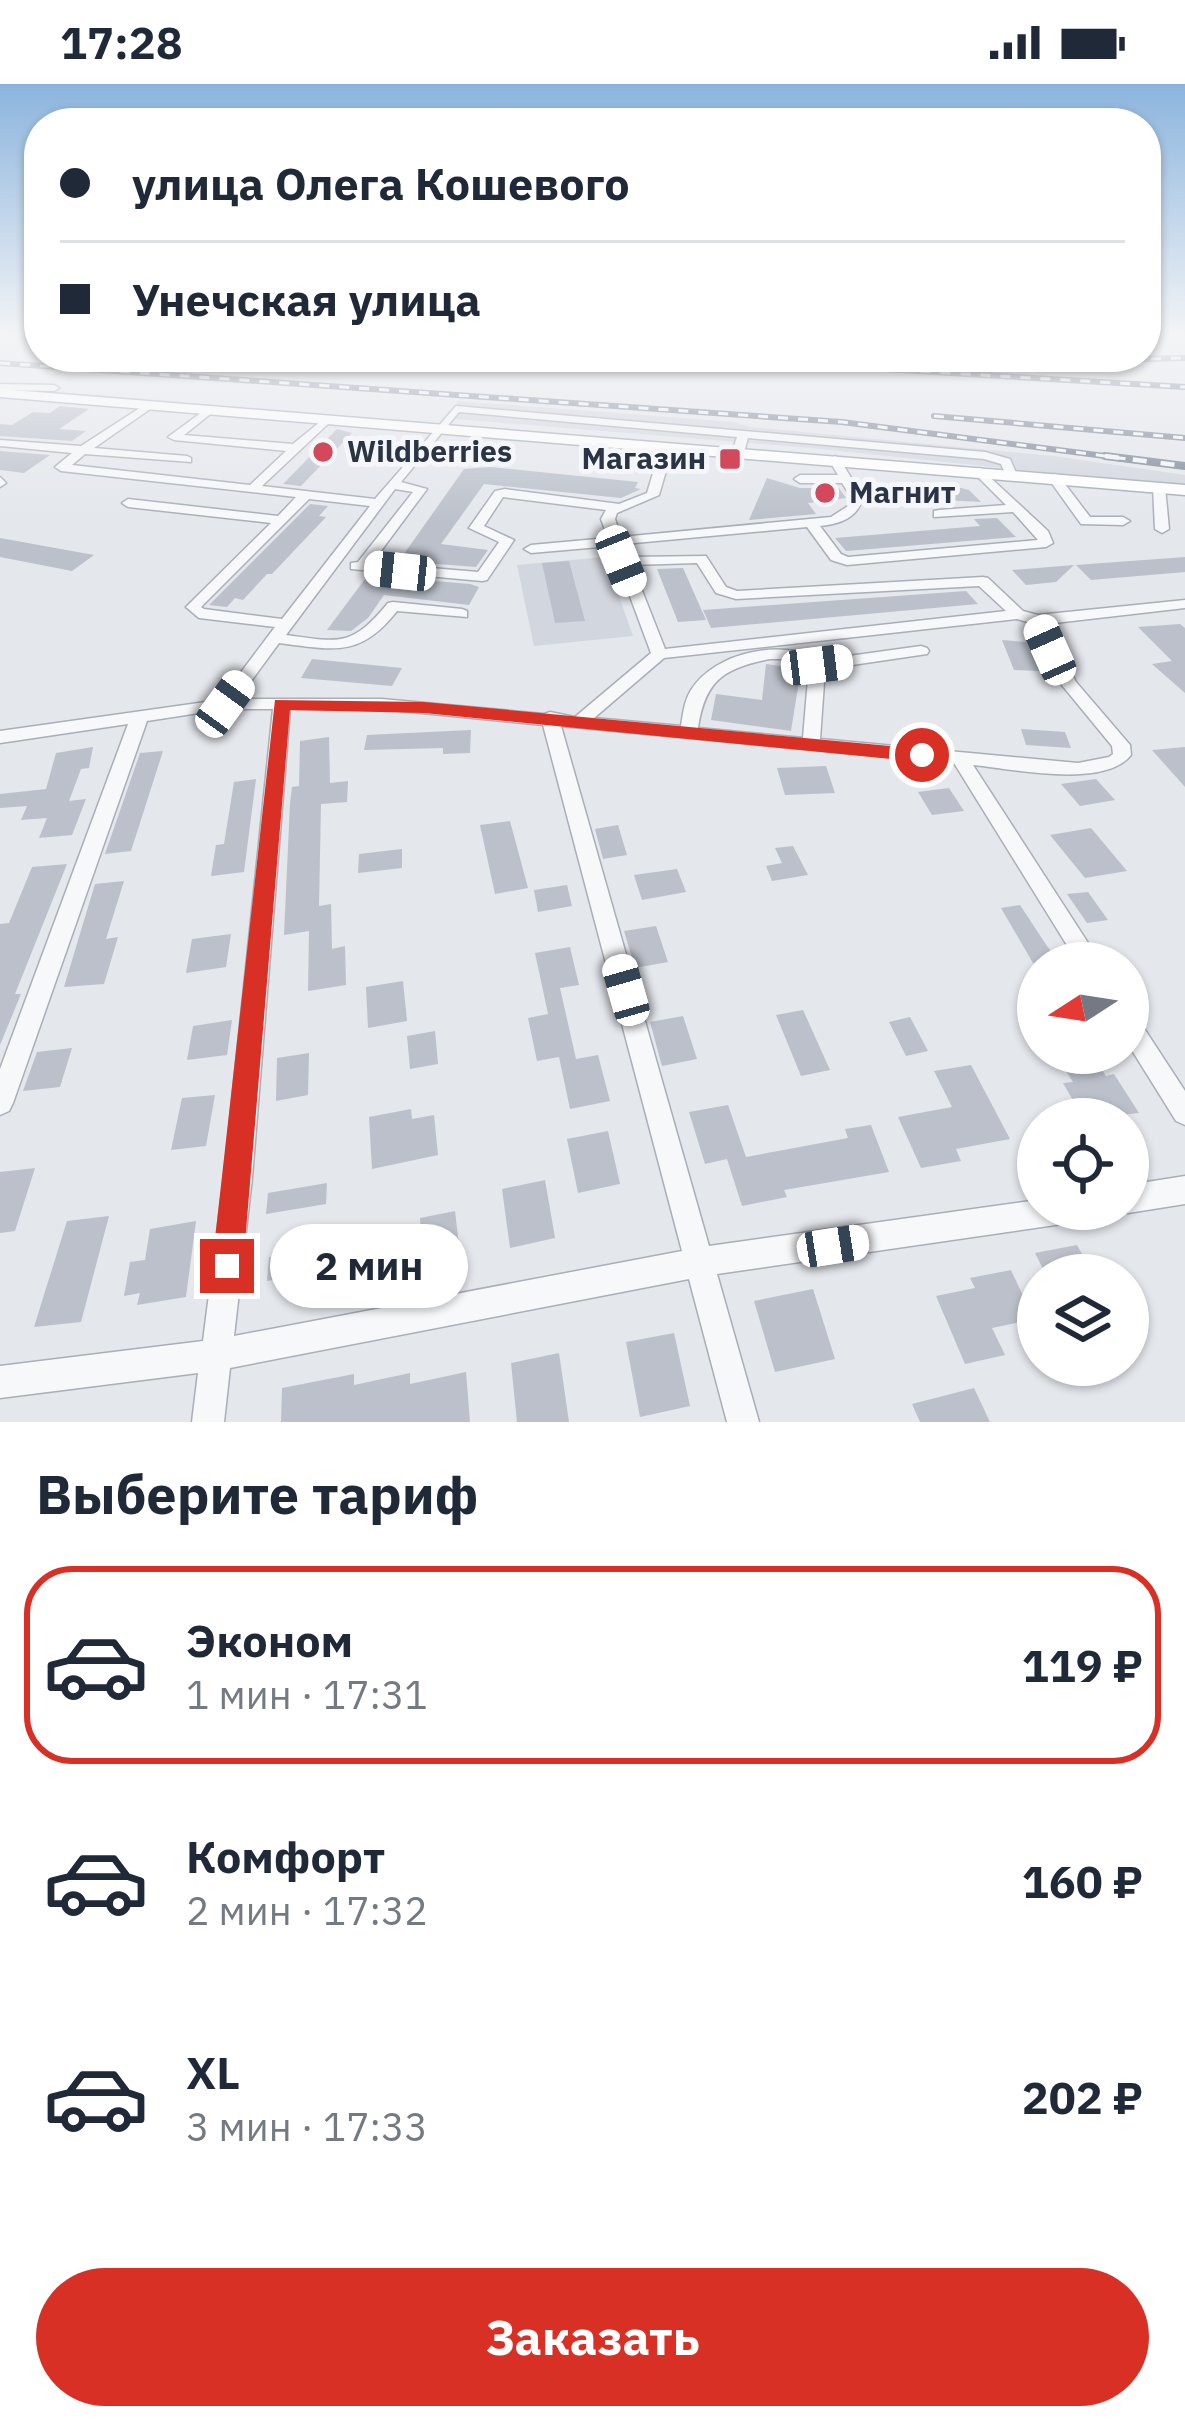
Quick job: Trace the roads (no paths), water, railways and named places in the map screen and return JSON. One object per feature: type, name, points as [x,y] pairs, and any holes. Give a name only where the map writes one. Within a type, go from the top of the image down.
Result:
[{"type":"main road","points":[[35,396],[1185,490]]},
{"type":"street","points":[[149,405],[62,467],[378,503]]},
{"type":"street","points":[[225,704],[456,409],[985,456],[1006,462],[1011,475]]},
{"type":"street","points":[[209,410],[174,437],[295,448]]},
{"type":"street","points":[[251,490],[326,420]]},
{"type":"street","points":[[738,452],[744,434]]},
{"type":"street","points":[[211,441],[128,503],[282,520]]},
{"type":"street","points":[[0,443],[187,460]]},
{"type":"street","points":[[659,654],[621,561],[608,514],[652,495],[667,447]]},
{"type":"street","points":[[531,548],[833,521],[854,508],[857,496],[835,460]]},
{"type":"street","points":[[812,524],[836,557],[847,561],[1046,543],[980,472]]},
{"type":"street","points":[[1054,478],[1086,520],[1124,521]]},
{"type":"street","points":[[800,479],[848,479]]},
{"type":"street","points":[[362,566],[421,488],[392,485]]},
{"type":"street","points":[[1159,487],[1162,529]]},
{"type":"street","points":[[332,563],[482,578],[506,544],[502,537],[476,531],[499,494],[620,508]]},
{"type":"street","points":[[285,624],[194,611],[305,496]]},
{"type":"street","points":[[939,514],[1016,508]]},
{"type":"street","points":[[0,737],[225,704],[382,704],[1078,769],[1115,762],[1122,754],[1121,745],[1070,684],[1027,617],[983,580],[736,595],[721,590],[700,560],[621,561]]},
{"type":"street","points":[[273,638],[343,646],[370,637],[393,606],[462,614]]},
{"type":"street","points":[[579,722],[659,654],[1027,617],[1182,607]]},
{"type":"street","points":[[689,732],[698,692],[752,656],[789,653],[817,665],[921,651]]},
{"type":"street","points":[[811,744],[817,665]]},
{"type":"street","points":[[208,1422],[238,1178],[282,704]]},
{"type":"street","points":[[0,1103],[139,718]]},
{"type":"street","points":[[550,718],[743,1422]]},
{"type":"street","points":[[960,759],[1077,942]]},
{"type":"street","points":[[1149,1056],[1185,1113]]},
{"type":"street","points":[[1149,1196],[1185,1190]]},
{"type":"street","points":[[0,1382],[216,1355],[701,1262],[1017,1216]]},
{"type":"railway","points":[[477,396],[842,422],[1128,459]]},
{"type":"railway","points":[[934,416],[1185,438]]},
{"type":"railway","points":[[1105,456],[1185,466]]},
{"type":"place","name":"Wildberries","points":[[323,452]]},
{"type":"place","name":"Магазин","points":[[730,459]]},
{"type":"place","name":"Магнит","points":[[825,493]]}]
